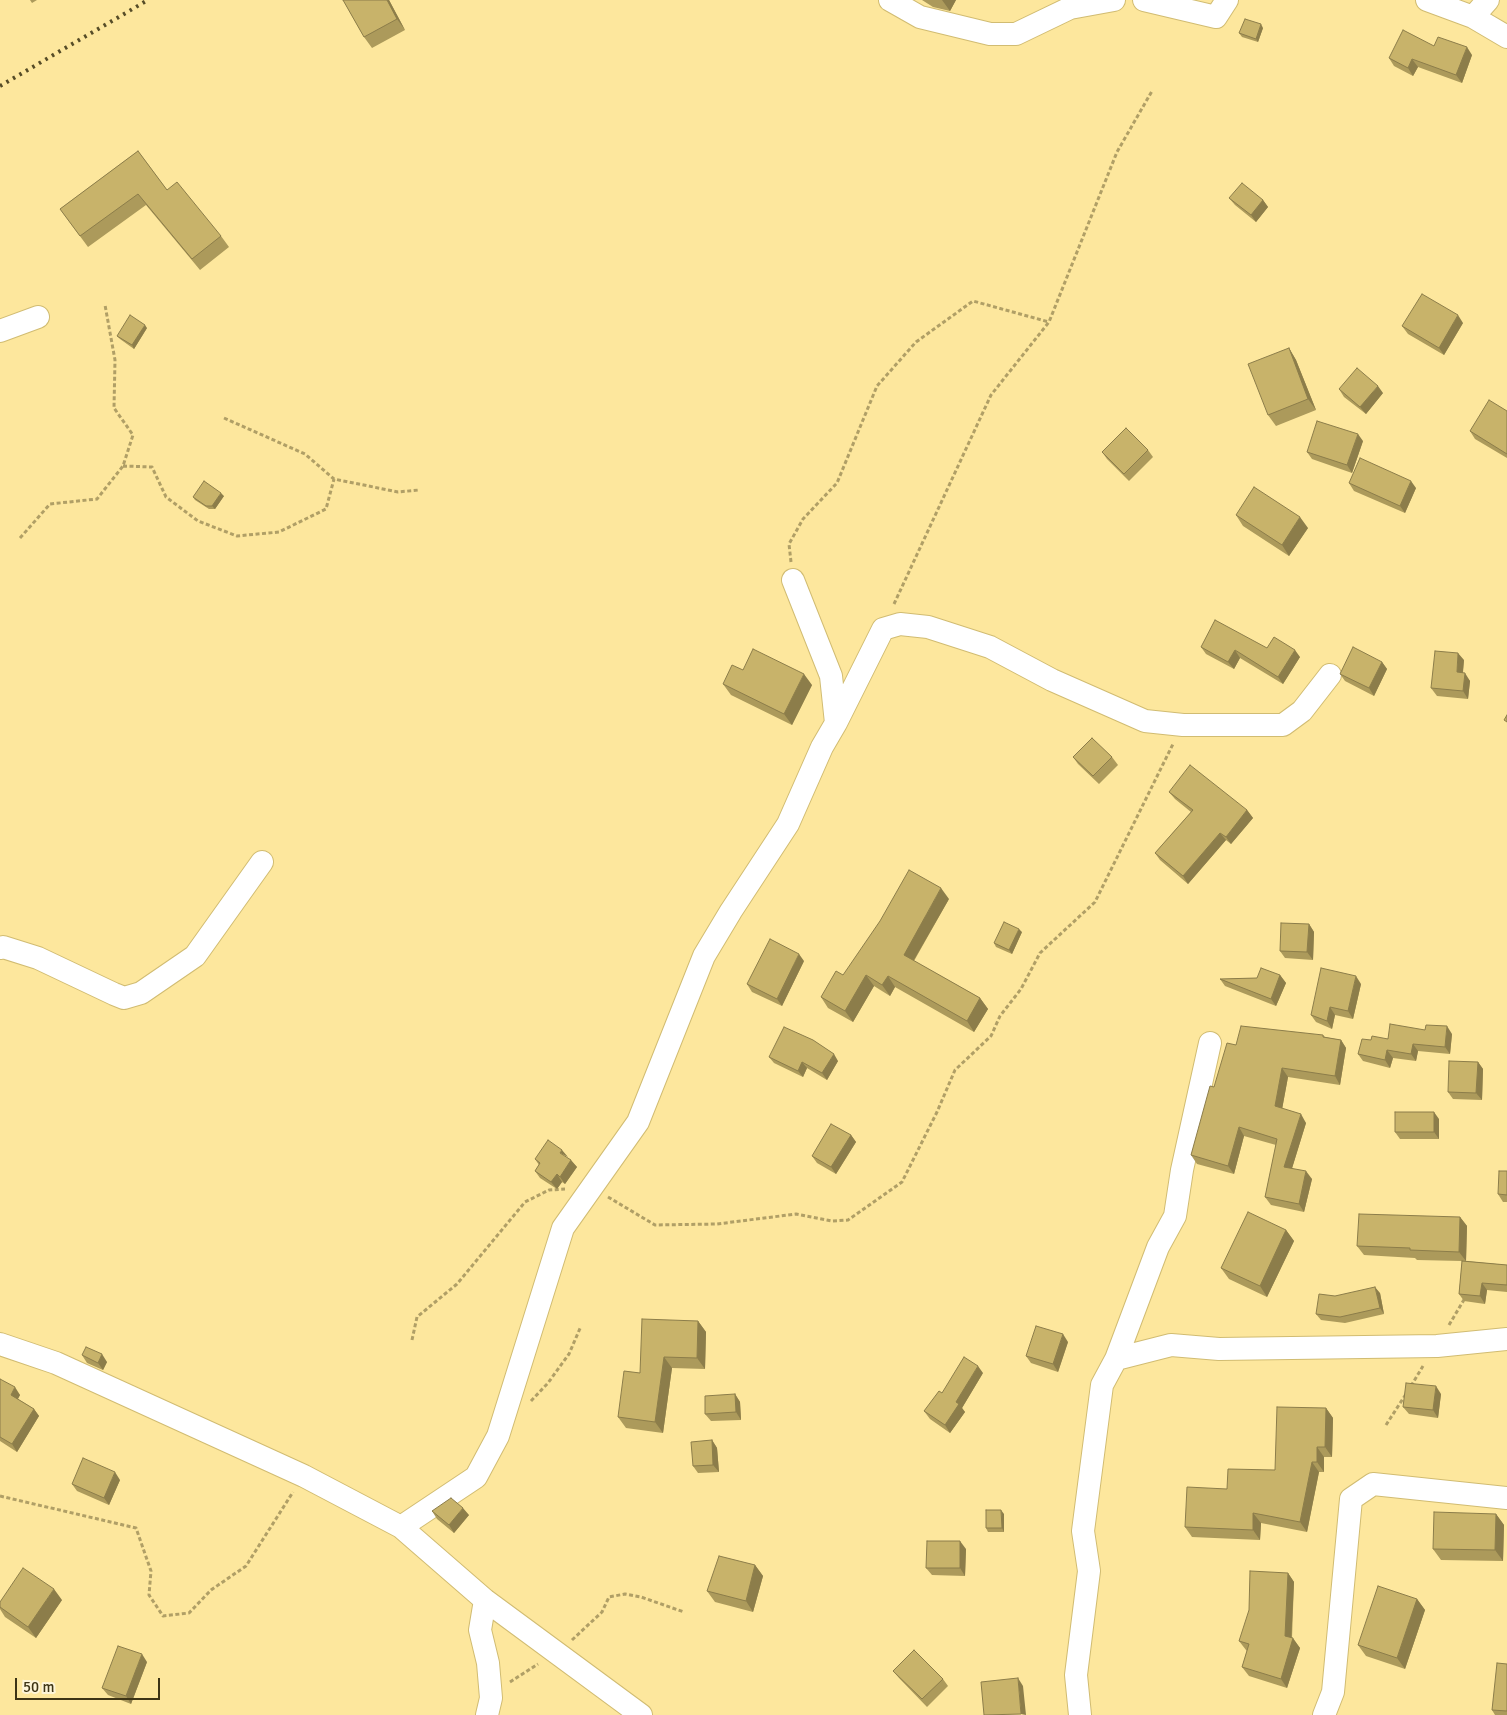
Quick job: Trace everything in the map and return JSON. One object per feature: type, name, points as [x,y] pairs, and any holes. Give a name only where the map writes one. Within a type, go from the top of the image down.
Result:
[{"type":"street","points":[[890,0],[920,17],[990,34],[1016,34],[1070,8],[1114,0]]},
{"type":"street","points":[[1144,0],[1216,17],[1228,0]]},
{"type":"street","points":[[1427,0],[1473,17],[1507,37]]},
{"type":"street","points":[[1473,17],[1488,0]]},
{"type":"street","points":[[0,331],[38,317]]},
{"type":"street","points":[[793,580],[831,676],[836,723]]},
{"type":"street","points":[[401,1527],[476,1477],[498,1436],[563,1228],[638,1122],[704,956],[730,911],[788,824],[822,747],[836,723],[882,629],[900,624],[928,627],[990,647],[1052,680],[1145,722],[1183,725],[1283,725],[1302,711],[1330,675]]},
{"type":"street","points":[[0,948],[3,946],[38,958],[124,998],[141,992],[168,977],[195,956],[262,862]]},
{"type":"street","points":[[1080,1715],[1076,1676],[1089,1572],[1083,1531],[1102,1385],[1116,1359],[1158,1247],[1175,1216],[1182,1170],[1210,1043]]},
{"type":"street","points":[[1116,1359],[1172,1346],[1220,1349],[1427,1346],[1507,1339]]},
{"type":"street","points":[[0,1344],[56,1363],[304,1476],[401,1527],[485,1600],[641,1715]]},
{"type":"street","points":[[1324,1715],[1332,1692],[1351,1499],[1373,1484],[1507,1498]]},
{"type":"street","points":[[485,1600],[480,1630],[488,1663],[489,1707]]},
{"type":"path","points":[[882,629],[991,395],[1049,322],[1117,152],[1152,91]]},
{"type":"path","points":[[793,580],[789,544],[803,519],[837,483],[877,386],[916,342],[973,301],[1049,322]]},
{"type":"path","points":[[20,538],[50,504],[97,499],[123,466],[133,435],[114,408],[115,360],[105,305]]},
{"type":"path","points":[[224,418],[305,454],[334,479],[398,492],[419,490]]},
{"type":"path","points":[[123,466],[152,467],[166,497],[198,521],[237,536],[279,532],[326,509],[334,479]]},
{"type":"path","points":[[412,1340],[417,1317],[457,1284],[525,1202],[548,1190],[593,1187],[655,1225],[685,1226],[796,1214],[832,1221],[848,1220],[902,1182],[937,1112],[955,1070],[991,1036],[1000,1016],[1021,989],[1040,953],[1095,902],[1183,725]]},
{"type":"path","points":[[530,1403],[548,1383],[569,1354],[581,1326]]},
{"type":"path","points":[[0,1496],[136,1528],[151,1572],[149,1595],[163,1616],[189,1613],[211,1590],[246,1566],[304,1476]]},
{"type":"path","points":[[489,1707],[496,1691],[525,1671],[558,1653],[602,1612],[609,1597],[624,1594],[641,1597],[684,1612]]},
{"type":"building","points":[[343,0],[387,0],[397,19],[364,37]]},
{"type":"building","points":[[1245,19],[1261,24],[1256,39],[1239,33]]},
{"type":"building","points":[[1403,30],[1434,46],[1438,37],[1467,47],[1456,75],[1412,59],[1408,68],[1389,58]]},
{"type":"building","points":[[138,151],[167,190],[177,182],[221,236],[192,259],[138,194],[80,236],[60,209]]},
{"type":"building","points":[[1242,183],[1263,200],[1251,215],[1229,198]]},
{"type":"building","points":[[1422,294],[1458,315],[1439,348],[1402,326]]},
{"type":"building","points":[[130,315],[145,325],[132,345],[117,336]]},
{"type":"building","points":[[1289,348],[1308,399],[1268,415],[1248,364]]},
{"type":"building","points":[[1357,368],[1378,386],[1360,407],[1339,389]]},
{"type":"building","points":[[1489,400],[1507,411],[1507,454],[1470,431]]},
{"type":"building","points":[[1317,421],[1358,434],[1347,465],[1307,452]]},
{"type":"building","points":[[1126,428],[1148,450],[1124,474],[1102,452]]},
{"type":"building","points":[[1360,458],[1411,481],[1400,506],[1349,483]]},
{"type":"building","points":[[204,481],[221,493],[212,506],[206,506],[193,497]]},
{"type":"building","points":[[1254,487],[1300,517],[1282,545],[1236,515]]},
{"type":"building","points":[[1215,620],[1267,648],[1274,637],[1295,650],[1278,677],[1235,650],[1228,662],[1201,647]]},
{"type":"building","points":[[1353,647],[1382,662],[1369,688],[1340,674]]},
{"type":"building","points":[[753,649],[804,674],[784,714],[723,684],[732,665],[743,670]]},
{"type":"building","points":[[1435,651],[1458,653],[1457,672],[1465,673],[1463,691],[1431,688]]},
{"type":"building","points":[[1092,738],[1112,757],[1093,776],[1073,757]]},
{"type":"building","points":[[1190,765],[1247,810],[1226,837],[1220,833],[1183,876],[1155,853],[1193,810],[1169,792]]},
{"type":"building","points":[[909,870],[941,888],[904,955],[980,998],[967,1021],[888,976],[882,985],[866,975],[845,1011],[821,997],[836,971],[843,975],[880,921]]},
{"type":"building","points":[[1004,922],[1019,929],[1009,950],[994,943]]},
{"type":"building","points":[[1281,923],[1309,924],[1307,952],[1280,951]]},
{"type":"building","points":[[770,939],[799,954],[777,999],[747,984]]},
{"type":"building","points":[[1261,968],[1280,975],[1271,999],[1220,979],[1257,978]]},
{"type":"building","points":[[1321,968],[1356,976],[1348,1011],[1330,1007],[1327,1021],[1311,1015]]},
{"type":"building","points":[[1390,1024],[1425,1030],[1426,1025],[1447,1026],[1445,1047],[1413,1044],[1411,1054],[1387,1050],[1385,1060],[1358,1054],[1362,1039],[1371,1040],[1372,1036],[1388,1039]]},
{"type":"building","points":[[1241,1026],[1323,1035],[1323,1037],[1341,1040],[1335,1076],[1282,1068],[1275,1106],[1301,1114],[1284,1167],[1306,1171],[1299,1204],[1265,1197],[1277,1139],[1239,1127],[1228,1166],[1191,1155],[1210,1086],[1214,1087],[1227,1043],[1236,1045]]},
{"type":"building","points":[[784,1027],[813,1040],[834,1054],[822,1073],[802,1062],[798,1071],[769,1057]]},
{"type":"building","points":[[1449,1061],[1478,1062],[1476,1093],[1448,1092]]},
{"type":"building","points":[[1395,1112],[1434,1112],[1434,1132],[1395,1132]]},
{"type":"building","points":[[831,1124],[851,1135],[831,1167],[812,1156]]},
{"type":"building","points":[[548,1140],[562,1150],[560,1153],[571,1160],[560,1177],[557,1174],[551,1182],[535,1171],[540,1163],[535,1159]]},
{"type":"building","points":[[1499,1171],[1507,1171],[1507,1195],[1498,1194]]},
{"type":"building","points":[[1248,1212],[1286,1230],[1260,1286],[1221,1268]]},
{"type":"building","points":[[1359,1214],[1460,1217],[1459,1252],[1357,1246]]},
{"type":"building","points":[[1462,1261],[1507,1265],[1507,1285],[1482,1283],[1480,1296],[1459,1294]]},
{"type":"building","points":[[1375,1287],[1380,1308],[1340,1317],[1316,1314],[1319,1294],[1335,1296]]},
{"type":"building","points":[[642,1319],[698,1321],[697,1358],[664,1357],[655,1422],[618,1417],[624,1371],[640,1373]]},
{"type":"building","points":[[1036,1326],[1063,1334],[1053,1364],[1026,1356]]},
{"type":"building","points":[[86,1347],[102,1354],[98,1363],[82,1355]]},
{"type":"building","points":[[964,1357],[978,1366],[956,1402],[959,1404],[945,1425],[924,1411],[939,1391],[942,1393]]},
{"type":"building","points":[[0,1379],[15,1387],[11,1395],[34,1409],[12,1444],[0,1437]]},
{"type":"building","points":[[1406,1383],[1436,1386],[1433,1410],[1403,1407]]},
{"type":"building","points":[[735,1394],[736,1412],[705,1414],[705,1396]]},
{"type":"building","points":[[1277,1407],[1326,1408],[1325,1447],[1317,1447],[1317,1462],[1312,1462],[1300,1522],[1253,1513],[1253,1530],[1185,1527],[1187,1487],[1227,1489],[1228,1469],[1275,1470]]},
{"type":"building","points":[[712,1440],[713,1465],[693,1466],[691,1442]]},
{"type":"building","points":[[83,1458],[115,1472],[104,1498],[72,1484]]},
{"type":"building","points":[[451,1498],[463,1508],[449,1525],[432,1511]]},
{"type":"building","points":[[986,1510],[1001,1510],[1002,1528],[986,1528]]},
{"type":"building","points":[[1434,1512],[1496,1514],[1495,1550],[1433,1549]]},
{"type":"building","points":[[927,1541],[960,1541],[960,1568],[926,1568]]},
{"type":"building","points":[[719,1556],[755,1565],[746,1601],[707,1591]]},
{"type":"building","points":[[23,1568],[54,1589],[28,1627],[0,1607],[0,1602]]},
{"type":"building","points":[[1250,1571],[1288,1573],[1285,1636],[1293,1638],[1281,1679],[1242,1667],[1249,1644],[1239,1641],[1249,1610]]},
{"type":"building","points":[[1378,1586],[1417,1599],[1397,1658],[1358,1645]]},
{"type":"building","points":[[118,1646],[142,1654],[126,1696],[102,1688]]},
{"type":"building","points":[[914,1650],[943,1679],[922,1699],[893,1671]]},
{"type":"building","points":[[1497,1663],[1507,1664],[1507,1711],[1492,1710]]},
{"type":"building","points":[[1018,1678],[1021,1714],[984,1715],[981,1682]]},
{"type":"railway","points":[[0,86],[148,0]]}]
